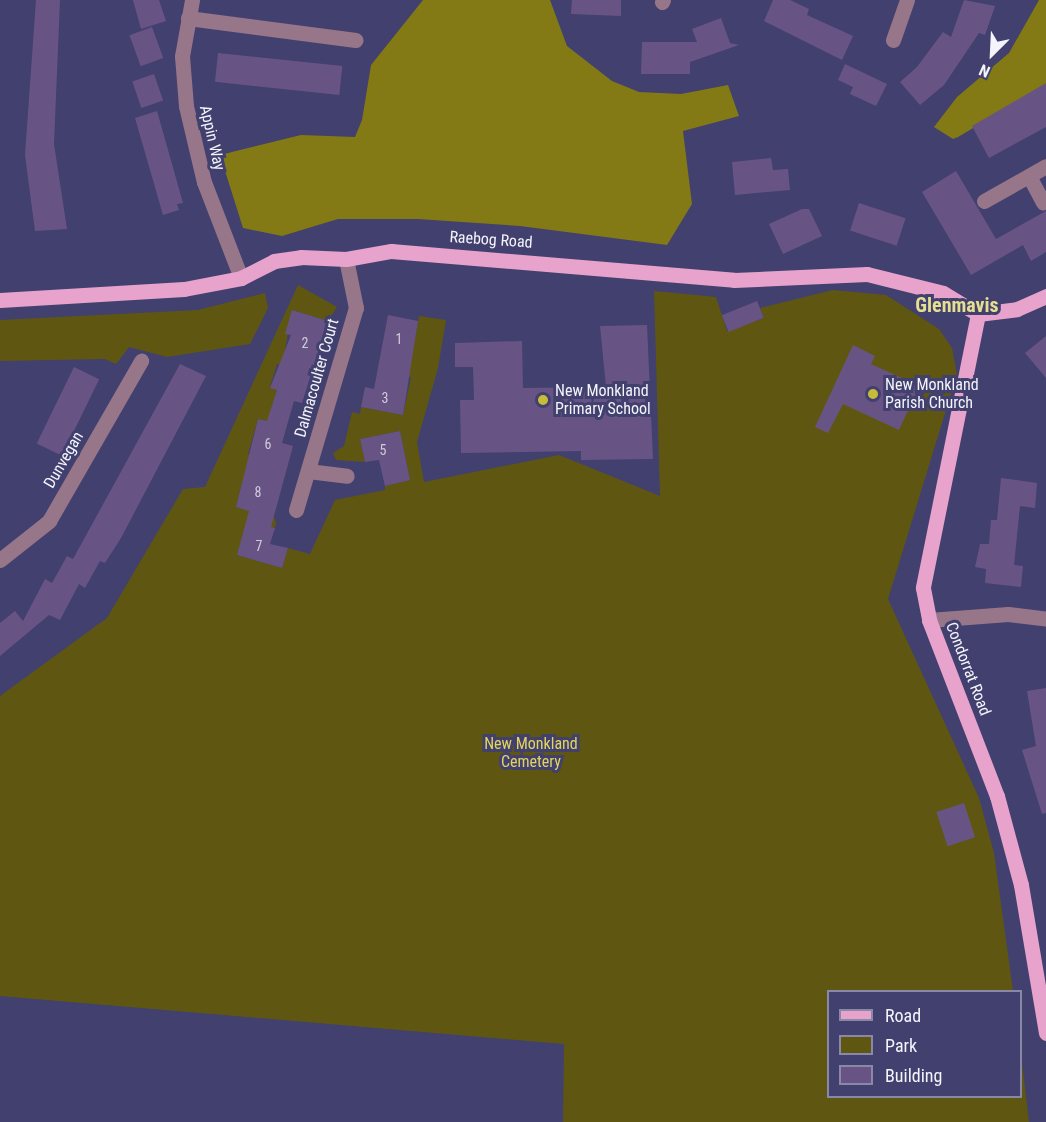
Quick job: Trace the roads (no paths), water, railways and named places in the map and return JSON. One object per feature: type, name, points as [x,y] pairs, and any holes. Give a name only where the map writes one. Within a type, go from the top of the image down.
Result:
[{"type":"main road","name":"Raebog Road","points":[[0,300],[184,289],[241,278],[274,261],[302,257],[346,259],[391,251],[734,280],[867,274],[943,293],[978,314]]},
{"type":"main road","points":[[978,314],[1017,309],[1046,296]]},
{"type":"main road","name":"Condorrat Road","points":[[978,314],[926,561],[923,588],[929,620],[997,796],[1021,885],[1043,993],[1046,1033]]},
{"type":"street","name":"Appin Way","points":[[192,0],[182,56],[186,106],[204,182],[241,278]]},
{"type":"street","points":[[893,40],[907,0]]},
{"type":"street","points":[[188,18],[356,40]]},
{"type":"street","points":[[984,201],[1046,166]]},
{"type":"street","points":[[1029,176],[1043,202]]},
{"type":"street","name":"Dalmacoulter Court","points":[[296,510],[356,308],[346,259]]},
{"type":"street","name":"Dunvegan","points":[[0,560],[50,521],[141,361]]},
{"type":"street","points":[[308,471],[347,476]]},
{"type":"street","points":[[929,620],[1008,614],[1046,619]]},
{"type":"place","name":"New Monkland Parish Church","points":[[873,394]]},
{"type":"place","name":"New Monkland Primary School","points":[[543,400]]},
{"type":"district","name":"Glenmavis","points":[[957,305]]},
{"type":"park label","name":"New Monkland Cemetery","points":[[531,753]]}]
